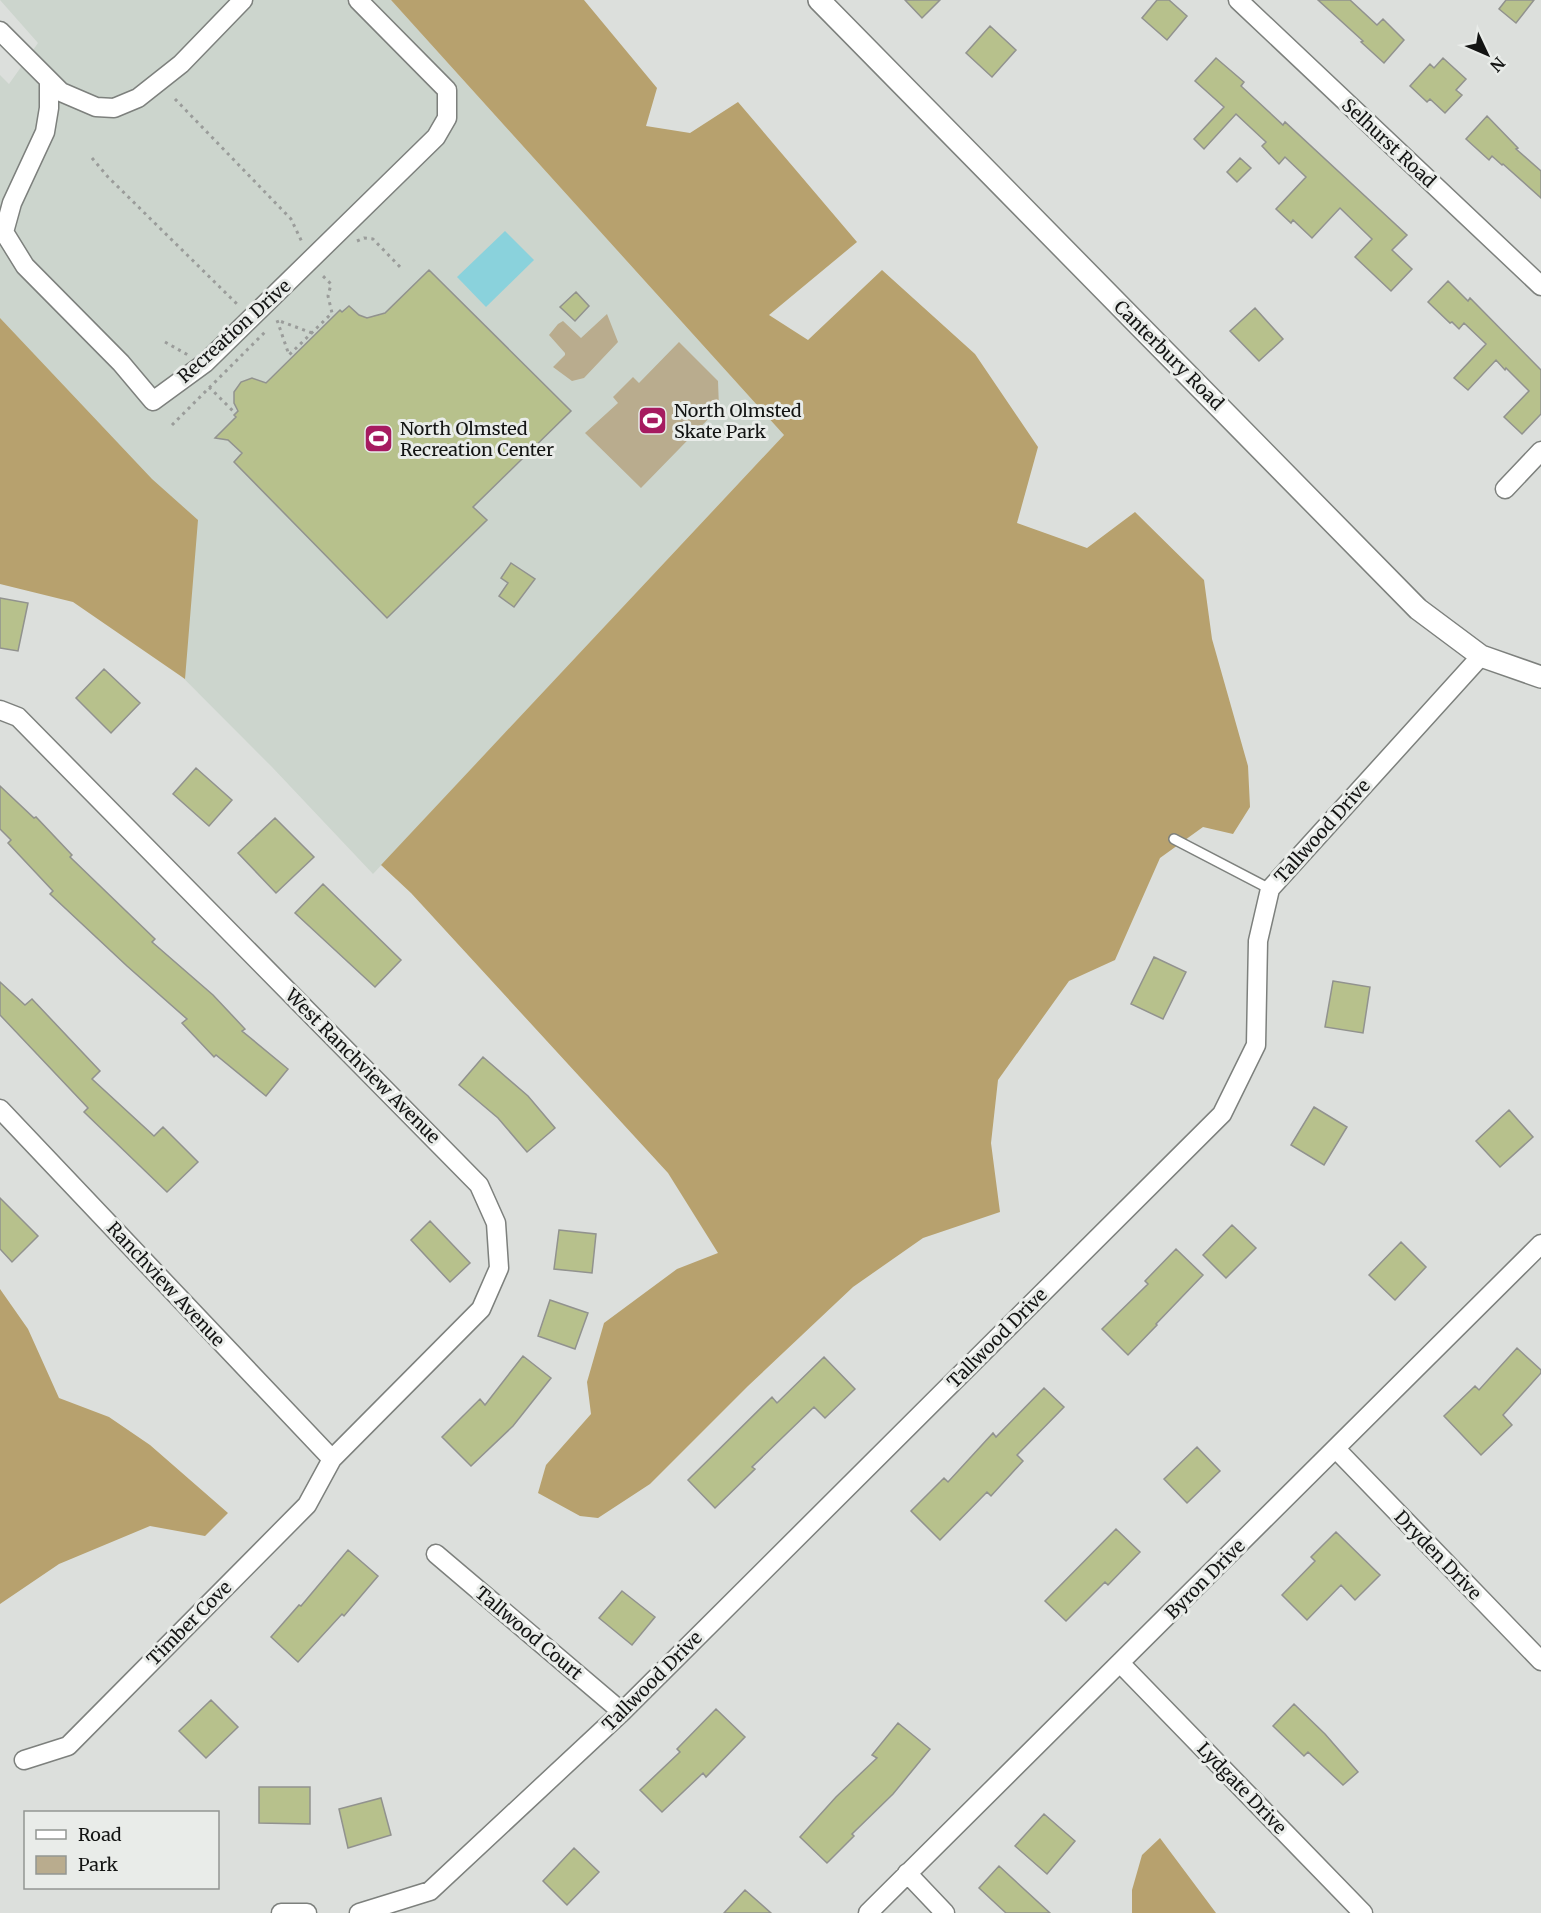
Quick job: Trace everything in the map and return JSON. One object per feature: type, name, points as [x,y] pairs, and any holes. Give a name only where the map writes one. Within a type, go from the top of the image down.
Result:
[{"type":"street","points":[[0,31],[61,93],[96,107],[114,108],[138,98],[181,64],[243,0]]},
{"type":"street","name":"Recreation Drive","points":[[49,81],[49,108],[45,132],[12,203],[4,232],[25,266],[121,363],[153,401],[205,363],[436,137],[447,118],[447,90],[358,0]]},
{"type":"street","name":"Canterbury Road","points":[[819,0],[1418,609],[1481,656],[1541,677]]},
{"type":"street","name":"Selhurst Road","points":[[1238,0],[1541,286]]},
{"type":"street","points":[[1505,489],[1541,452]]},
{"type":"street","name":"Tallwood Drive","points":[[359,1913],[430,1891],[622,1712],[1222,1114],[1256,1045],[1258,941],[1270,889],[1481,656]]},
{"type":"street","name":"West Ranchview Avenue","points":[[0,710],[18,717],[438,1143],[478,1185],[496,1223],[499,1268],[481,1309],[332,1460]]},
{"type":"street","name":"Ranchview Avenue","points":[[0,1109],[332,1460]]},
{"type":"street","name":"Byron Drive","points":[[868,1913],[1541,1244]]},
{"type":"street","name":"Dryden Drive","points":[[1335,1449],[1541,1661]]},
{"type":"street","name":"Timber Cove","points":[[24,1760],[68,1746],[307,1505],[332,1460]]},
{"type":"street","name":"Tallwood Court","points":[[436,1554],[622,1712]]},
{"type":"street","name":"Lydgate Drive","points":[[1120,1663],[1363,1913]]},
{"type":"street","points":[[907,1873],[945,1913]]},
{"type":"street","points":[[281,1913],[307,1913]]},
{"type":"lane","points":[[1174,839],[1270,889]]},
{"type":"path","points":[[175,99],[291,219],[305,249]]},
{"type":"path","points":[[92,158],[108,177],[243,310]]},
{"type":"path","points":[[350,248],[364,238],[373,239],[402,268]]},
{"type":"path","points":[[277,320],[289,355],[332,313],[328,296],[331,284],[322,276],[329,268]]},
{"type":"path","points":[[277,320],[284,313]]},
{"type":"path","points":[[277,320],[312,333]]},
{"type":"path","points":[[172,425],[268,329]]},
{"type":"path","points":[[165,342],[193,359]]},
{"type":"path","points":[[209,387],[236,414]]},
{"type":"shaded area","points":[[0,0],[391,0],[784,435],[373,874],[272,767],[0,494],[0,75],[9,84],[38,43]]},
{"type":"shaded area","points":[[391,0],[584,0],[657,88],[646,126],[690,133],[738,102],[857,242],[769,315],[808,340],[882,270],[975,354],[1038,447],[1017,523],[1087,548],[1135,512],[1204,580],[1212,639],[1248,766],[1250,807],[1233,834],[1203,827],[1160,858],[1115,960],[1069,981],[998,1080],[991,1143],[1000,1212],[923,1238],[853,1287],[748,1386],[650,1484],[598,1518],[580,1516],[538,1493],[546,1465],[591,1414],[587,1382],[604,1323],[677,1269],[718,1253],[668,1173],[411,893],[381,865],[784,435]]},
{"type":"shaded area","points":[[0,318],[152,479],[198,520],[185,679],[73,602],[0,584]]},
{"type":"shaded area","points":[[0,1289],[28,1329],[59,1398],[109,1417],[150,1445],[228,1513],[205,1536],[150,1526],[59,1564],[0,1604]]},
{"type":"shaded area","points":[[1160,1838],[1216,1913],[1132,1913],[1132,1890],[1142,1855]]},
{"type":"green space","points":[[607,314],[618,342],[584,378],[572,381],[553,367],[565,355],[549,335],[558,324],[563,321],[581,338]]},
{"type":"green space","name":"North Olmsted Skate Park","points":[[679,342],[718,381],[719,408],[641,488],[585,433],[618,403],[613,397],[633,377],[639,383]]},
{"type":"water","points":[[505,231],[534,260],[486,307],[457,277]]},
{"type":"building","points":[[905,0],[940,0],[922,18]]},
{"type":"building","points":[[1157,0],[1169,0],[1187,16],[1167,40],[1142,18]]},
{"type":"building","points":[[1318,0],[1350,0],[1377,25],[1383,19],[1404,40],[1384,63]]},
{"type":"building","points":[[1506,0],[1534,0],[1516,23],[1499,9]]},
{"type":"building","points":[[990,26],[1016,50],[992,77],[966,53]]},
{"type":"building","points":[[1216,58],[1244,82],[1241,86],[1283,125],[1285,122],[1407,235],[1392,250],[1412,269],[1391,291],[1355,257],[1372,239],[1340,208],[1312,238],[1293,220],[1291,223],[1276,209],[1306,177],[1285,157],[1279,164],[1262,146],[1266,142],[1236,114],[1204,149],[1194,139],[1224,107],[1195,81]]},
{"type":"building","points":[[1443,58],[1466,79],[1456,90],[1462,95],[1445,113],[1430,99],[1427,102],[1410,86],[1430,64],[1434,68]]},
{"type":"building","points":[[1487,116],[1518,148],[1516,149],[1541,171],[1541,198],[1503,164],[1492,156],[1489,160],[1466,139]]},
{"type":"building","points":[[1240,158],[1251,168],[1237,182],[1227,172]]},
{"type":"building","points":[[429,270],[571,411],[473,507],[487,520],[387,618],[234,462],[242,453],[228,440],[215,438],[236,417],[234,415],[238,411],[234,403],[234,392],[241,382],[252,378],[266,383],[340,310],[342,312],[349,306],[359,315],[367,318],[385,313]]},
{"type":"building","points":[[1448,281],[1468,301],[1470,298],[1541,370],[1541,414],[1522,434],[1504,417],[1529,391],[1506,368],[1505,370],[1496,360],[1468,390],[1454,378],[1486,344],[1464,323],[1459,329],[1452,322],[1450,323],[1428,302]]},
{"type":"building","points":[[576,292],[589,306],[575,321],[560,307]]},
{"type":"building","points":[[1255,308],[1283,339],[1259,361],[1230,331]]},
{"type":"building","points":[[511,563],[535,579],[514,607],[499,596],[508,583],[501,578]]},
{"type":"building","points":[[0,598],[28,603],[18,651],[0,648]]},
{"type":"building","points":[[104,669],[140,703],[111,733],[76,698]]},
{"type":"building","points":[[196,768],[232,800],[209,826],[173,794]]},
{"type":"building","points":[[0,786],[34,818],[36,817],[72,855],[70,857],[155,939],[152,942],[213,995],[245,1029],[242,1031],[288,1069],[266,1096],[216,1055],[214,1057],[182,1023],[187,1019],[50,894],[53,891],[8,843],[11,840],[0,829]]},
{"type":"building","points":[[275,818],[314,857],[276,893],[238,853]]},
{"type":"building","points":[[323,884],[401,960],[375,987],[295,913]]},
{"type":"building","points":[[1154,957],[1186,972],[1163,1019],[1131,1004]]},
{"type":"building","points":[[1333,981],[1370,987],[1363,1033],[1325,1027]]},
{"type":"building","points":[[0,982],[25,1005],[32,999],[100,1071],[92,1079],[154,1136],[163,1127],[198,1162],[167,1192],[84,1112],[88,1108],[0,1015]]},
{"type":"building","points":[[483,1057],[528,1096],[555,1128],[527,1152],[498,1118],[459,1085]]},
{"type":"building","points":[[1314,1107],[1347,1127],[1324,1165],[1291,1145]]},
{"type":"building","points":[[1509,1110],[1533,1137],[1500,1167],[1476,1141]]},
{"type":"building","points":[[0,1198],[38,1236],[12,1262],[0,1249]]},
{"type":"building","points":[[430,1221],[470,1263],[450,1282],[411,1240]]},
{"type":"building","points":[[1232,1225],[1256,1248],[1226,1278],[1203,1255]]},
{"type":"building","points":[[559,1230],[596,1234],[592,1273],[554,1269]]},
{"type":"building","points":[[1401,1242],[1426,1267],[1395,1300],[1369,1275]]},
{"type":"building","points":[[1176,1249],[1203,1275],[1128,1355],[1102,1329],[1148,1284],[1145,1281]]},
{"type":"building","points":[[550,1300],[588,1313],[575,1349],[538,1336]]},
{"type":"building","points":[[1517,1348],[1541,1370],[1541,1373],[1503,1415],[1512,1425],[1481,1455],[1444,1416],[1475,1386],[1479,1390]]},
{"type":"building","points":[[523,1356],[551,1378],[513,1426],[471,1466],[442,1437],[480,1399],[485,1405]]},
{"type":"building","points":[[824,1357],[855,1389],[825,1418],[814,1407],[752,1467],[755,1469],[715,1508],[688,1480],[772,1397],[777,1403]]},
{"type":"building","points":[[1044,1388],[1064,1407],[1017,1455],[1023,1461],[991,1496],[987,1492],[940,1540],[911,1511],[944,1478],[948,1482],[993,1433],[996,1437]]},
{"type":"building","points":[[1197,1447],[1220,1471],[1187,1503],[1164,1479]]},
{"type":"building","points":[[1116,1529],[1140,1552],[1108,1585],[1105,1582],[1066,1621],[1045,1601]]},
{"type":"building","points":[[1336,1532],[1380,1575],[1355,1600],[1341,1585],[1307,1620],[1282,1595],[1315,1561],[1311,1557]]},
{"type":"building","points":[[348,1550],[378,1576],[344,1616],[342,1614],[298,1662],[271,1637],[299,1605],[301,1606]]},
{"type":"building","points":[[622,1591],[655,1617],[632,1645],[599,1618]]},
{"type":"building","points":[[211,1700],[238,1727],[206,1758],[179,1731]]},
{"type":"building","points":[[1294,1704],[1325,1734],[1358,1772],[1343,1785],[1308,1752],[1304,1756],[1273,1726]]},
{"type":"building","points":[[716,1709],[745,1737],[706,1777],[703,1773],[662,1812],[640,1790],[680,1752],[677,1749]]},
{"type":"building","points":[[898,1723],[930,1749],[893,1794],[852,1834],[854,1836],[827,1863],[800,1837],[836,1797],[877,1758],[872,1755]]},
{"type":"building","points":[[259,1787],[310,1787],[310,1824],[259,1823]]},
{"type":"building","points":[[381,1798],[391,1835],[348,1848],[339,1809]]},
{"type":"building","points":[[1044,1814],[1075,1841],[1047,1874],[1015,1846]]},
{"type":"building","points":[[574,1848],[599,1872],[567,1905],[543,1881]]},
{"type":"building","points":[[999,1866],[1050,1913],[1006,1913],[979,1888]]},
{"type":"building","points":[[745,1890],[771,1913],[724,1913]]},
{"type":"place","name":"North Olmsted Skate Park","points":[[653,420]]},
{"type":"place","name":"North Olmsted Recreation Center","points":[[379,438]]}]
